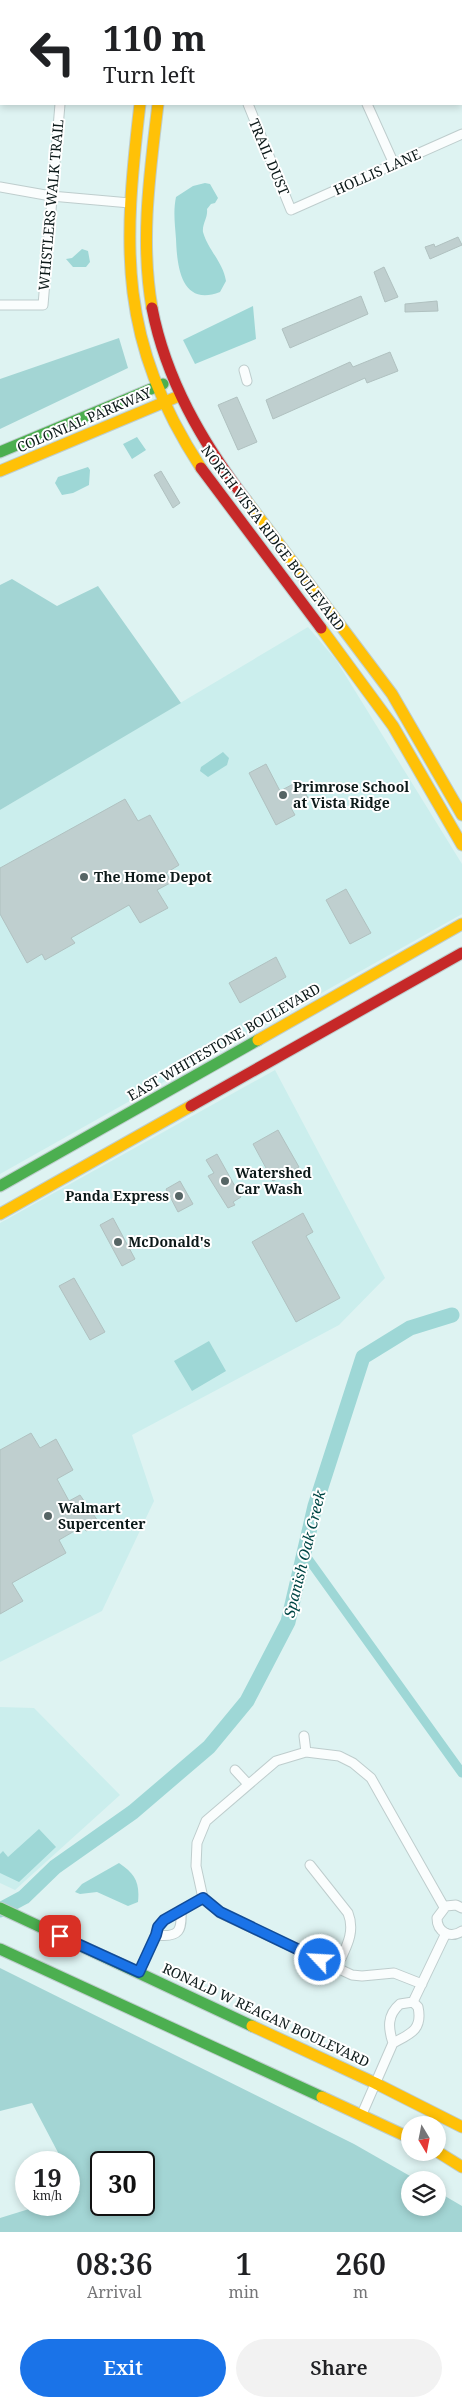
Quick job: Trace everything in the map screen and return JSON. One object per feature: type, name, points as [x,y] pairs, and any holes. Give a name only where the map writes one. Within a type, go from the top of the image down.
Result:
[{"type":"main road","name":"NORTH VISTA RIDGE BOULEVARD","points":[[140,105],[130,203],[128,246],[134,306],[155,387],[162,404],[185,447],[219,496],[370,692],[462,845]]},
{"type":"main road","name":"NORTH VISTA RIDGE BOULEVARD","points":[[158,105],[146,228],[146,254],[153,313],[172,380],[194,427],[220,466],[392,694],[462,815]]},
{"type":"main road","name":"COLONIAL PARKWAY","points":[[0,452],[172,380]]},
{"type":"main road","name":"COLONIAL PARKWAY","points":[[0,471],[179,396]]},
{"type":"main road","name":"EAST WHITESTONE BOULEVARD","points":[[0,1186],[462,924]]},
{"type":"main road","points":[[0,1214],[462,952]]},
{"type":"main road","name":"RONALD W REAGAN BOULEVARD","points":[[0,1908],[375,2083],[462,2127]]},
{"type":"main road","points":[[0,1949],[308,2089],[401,2134]]},
{"type":"main road","points":[[446,2157],[462,2167]]},
{"type":"street","name":"WHISTLERS WALK TRAIL","points":[[0,305],[43,305],[60,105]]},
{"type":"street","name":"TRAIL DUST","points":[[248,105],[291,210]]},
{"type":"street","points":[[367,105],[394,164]]},
{"type":"street","name":"HOLLIS LANE","points":[[291,210],[462,134]]},
{"type":"street","points":[[0,187],[51,196],[130,203]]},
{"type":"street","points":[[244,370],[246,381]]},
{"type":"street","points":[[304,1736],[306,1752]]},
{"type":"street","points":[[422,1984],[394,1973],[362,1976],[337,1968],[220,1912],[203,1898],[196,1854],[201,1832],[206,1821],[276,1761],[306,1752],[339,1756],[353,1763],[371,1778],[444,1907]]},
{"type":"street","points":[[235,1770],[248,1784]]},
{"type":"street","points":[[310,1865],[348,1913],[353,1927],[337,1968]]},
{"type":"street","points":[[139,1972],[158,1927],[164,1920],[203,1898]]},
{"type":"street","points":[[462,1908],[451,1904],[444,1907],[438,1913],[437,1922],[446,1933],[455,1934],[462,1931]]},
{"type":"street","points":[[156,1935],[171,1936],[176,1933],[182,1922],[181,1910]]},
{"type":"street","points":[[413,2002],[446,1933]]},
{"type":"street","points":[[362,2114],[393,2043],[389,2025],[391,2016],[400,2004],[413,2002]]},
{"type":"street","points":[[393,2043],[406,2038],[416,2028],[420,2014],[418,2007],[413,2002]]},
{"type":"shaded area","points":[[205,183],[210,184],[218,198],[207,209],[203,232],[208,245],[222,268],[226,281],[220,292],[207,295],[197,294],[189,289],[180,272],[174,218],[176,197],[193,186]]},
{"type":"shaded area","points":[[82,249],[88,251],[90,262],[86,267],[73,267],[66,259],[72,258]]},
{"type":"shaded area","points":[[253,306],[256,339],[195,364],[183,340]]},
{"type":"shaded area","points":[[119,338],[128,368],[0,429],[0,379]]},
{"type":"shaded area","points":[[137,437],[146,450],[132,459],[123,444]]},
{"type":"shaded area","points":[[88,467],[90,470],[89,485],[73,493],[62,495],[55,483],[58,477]]},
{"type":"shaded area","points":[[12,579],[57,606],[98,586],[181,703],[0,810],[0,585]]},
{"type":"shaded area","points":[[308,627],[336,660],[462,864],[462,914],[0,1174],[0,810]]},
{"type":"shaded area","points":[[223,752],[229,758],[227,765],[208,777],[200,771],[201,767]]},
{"type":"shaded area","points":[[275,1070],[385,1278],[339,1325],[132,1435],[154,1501],[102,1611],[0,1662],[0,1223]]},
{"type":"shaded area","points":[[209,1341],[226,1371],[192,1391],[174,1361]]},
{"type":"shaded area","points":[[0,1707],[34,1708],[120,1795],[15,1890],[0,1883]]},
{"type":"shaded area","points":[[39,1829],[56,1847],[19,1882],[0,1873],[0,1854],[3,1851],[8,1857]]},
{"type":"shaded area","points":[[119,1863],[135,1879],[138,1889],[138,1902],[128,1906],[97,1892],[80,1894],[75,1892],[82,1884]]},
{"type":"shaded area","points":[[0,1968],[354,2144],[401,2171],[401,2216],[446,2216],[446,2197],[462,2206],[462,2232],[0,2232],[0,2218],[15,2213],[15,2216],[80,2216],[80,2151],[57,2151],[32,2103],[0,2111]]},
{"type":"building","points":[[458,237],[462,245],[430,259],[425,247],[434,244],[435,247]]},
{"type":"building","points":[[384,267],[398,297],[385,302],[374,272]]},
{"type":"building","points":[[361,296],[368,314],[290,348],[282,329]]},
{"type":"building","points":[[437,301],[438,311],[405,312],[405,304]]},
{"type":"building","points":[[390,352],[398,371],[367,383],[365,378],[273,419],[266,400],[350,362],[353,367]]},
{"type":"building","points":[[237,397],[257,442],[238,450],[218,405]]},
{"type":"building","points":[[161,471],[180,503],[173,508],[154,475]]},
{"type":"building","name":"Primrose School at Vista Ridge","points":[[266,764],[280,791],[299,781],[308,798],[291,808],[295,815],[276,825],[249,773]]},
{"type":"building","name":"The Home Depot","points":[[125,799],[138,821],[150,815],[179,865],[166,873],[172,882],[157,890],[168,908],[140,923],[129,905],[71,938],[75,943],[45,960],[42,954],[27,963],[0,914],[0,868]]},
{"type":"building","points":[[346,889],[371,933],[350,944],[326,900]]},
{"type":"building","points":[[276,957],[286,977],[240,1003],[229,983]]},
{"type":"building","points":[[278,1130],[299,1167],[273,1181],[253,1144]]},
{"type":"building","name":"Watershed Car Wash","points":[[217,1154],[241,1197],[233,1202],[235,1205],[228,1208],[208,1176],[214,1173],[206,1160]]},
{"type":"building","name":"Panda Express","points":[[180,1181],[193,1204],[178,1212],[166,1189]]},
{"type":"building","points":[[303,1213],[313,1232],[306,1236],[340,1298],[296,1322],[252,1242]]},
{"type":"building","name":"McDonald's","points":[[113,1218],[135,1259],[122,1266],[100,1225]]},
{"type":"building","points":[[74,1278],[105,1332],[90,1340],[59,1286]]},
{"type":"building","name":"Walmart Supercenter","points":[[31,1433],[40,1448],[56,1439],[73,1470],[57,1479],[69,1501],[80,1495],[100,1524],[86,1531],[83,1526],[59,1540],[66,1553],[12,1583],[23,1601],[0,1614],[0,1450]]},
{"type":"waterway","name":"Spanish Oak Creek","points":[[0,1910],[24,1897],[55,1867],[133,1812],[209,1747],[247,1701],[288,1622],[315,1506],[363,1357],[410,1328],[452,1315]]},
{"type":"waterway","points":[[304,1553],[462,1773]]},
{"type":"traffic: fast","points":[[0,452],[163,384]]},
{"type":"traffic: fast","points":[[0,1186],[258,1040]]},
{"type":"traffic: fast","points":[[0,1908],[252,2026]]},
{"type":"traffic: fast","points":[[0,1949],[322,2097]]},
{"type":"traffic: slow","points":[[140,105],[131,204],[130,249],[133,292],[141,335],[154,378],[174,422],[201,468]]},
{"type":"traffic: slow","points":[[152,308],[148,282],[147,232],[149,180],[158,105]]},
{"type":"traffic: slow","points":[[0,471],[179,396]]},
{"type":"traffic: slow","points":[[246,500],[392,694],[462,815]]},
{"type":"traffic: slow","points":[[321,628],[393,726],[462,845]]},
{"type":"traffic: slow","points":[[258,1040],[462,924]]},
{"type":"traffic: slow","points":[[0,1214],[191,1106]]},
{"type":"traffic: slow","points":[[252,2026],[375,2083],[462,2127]]},
{"type":"traffic: slow","points":[[322,2097],[401,2134]]},
{"type":"traffic: slow","points":[[446,2157],[462,2167]]},
{"type":"traffic: jam","points":[[152,308],[158,335],[176,385],[201,433],[246,500]]},
{"type":"traffic: jam","points":[[201,468],[321,628]]},
{"type":"traffic: jam","points":[[191,1106],[462,953]]},
{"type":"place","name":"Primrose School at Vista Ridge","points":[[283,795]]},
{"type":"place","name":"The Home Depot","points":[[84,877]]},
{"type":"place","name":"Watershed Car Wash","points":[[225,1181]]},
{"type":"place","name":"Panda Express","points":[[179,1196]]},
{"type":"place","name":"McDonald's","points":[[118,1242]]},
{"type":"place","name":"Walmart Supercenter","points":[[48,1516]]},
{"type":"route","points":[[60,1936],[139,1972],[158,1927],[164,1920],[203,1898],[220,1912],[320,1960]]}]
